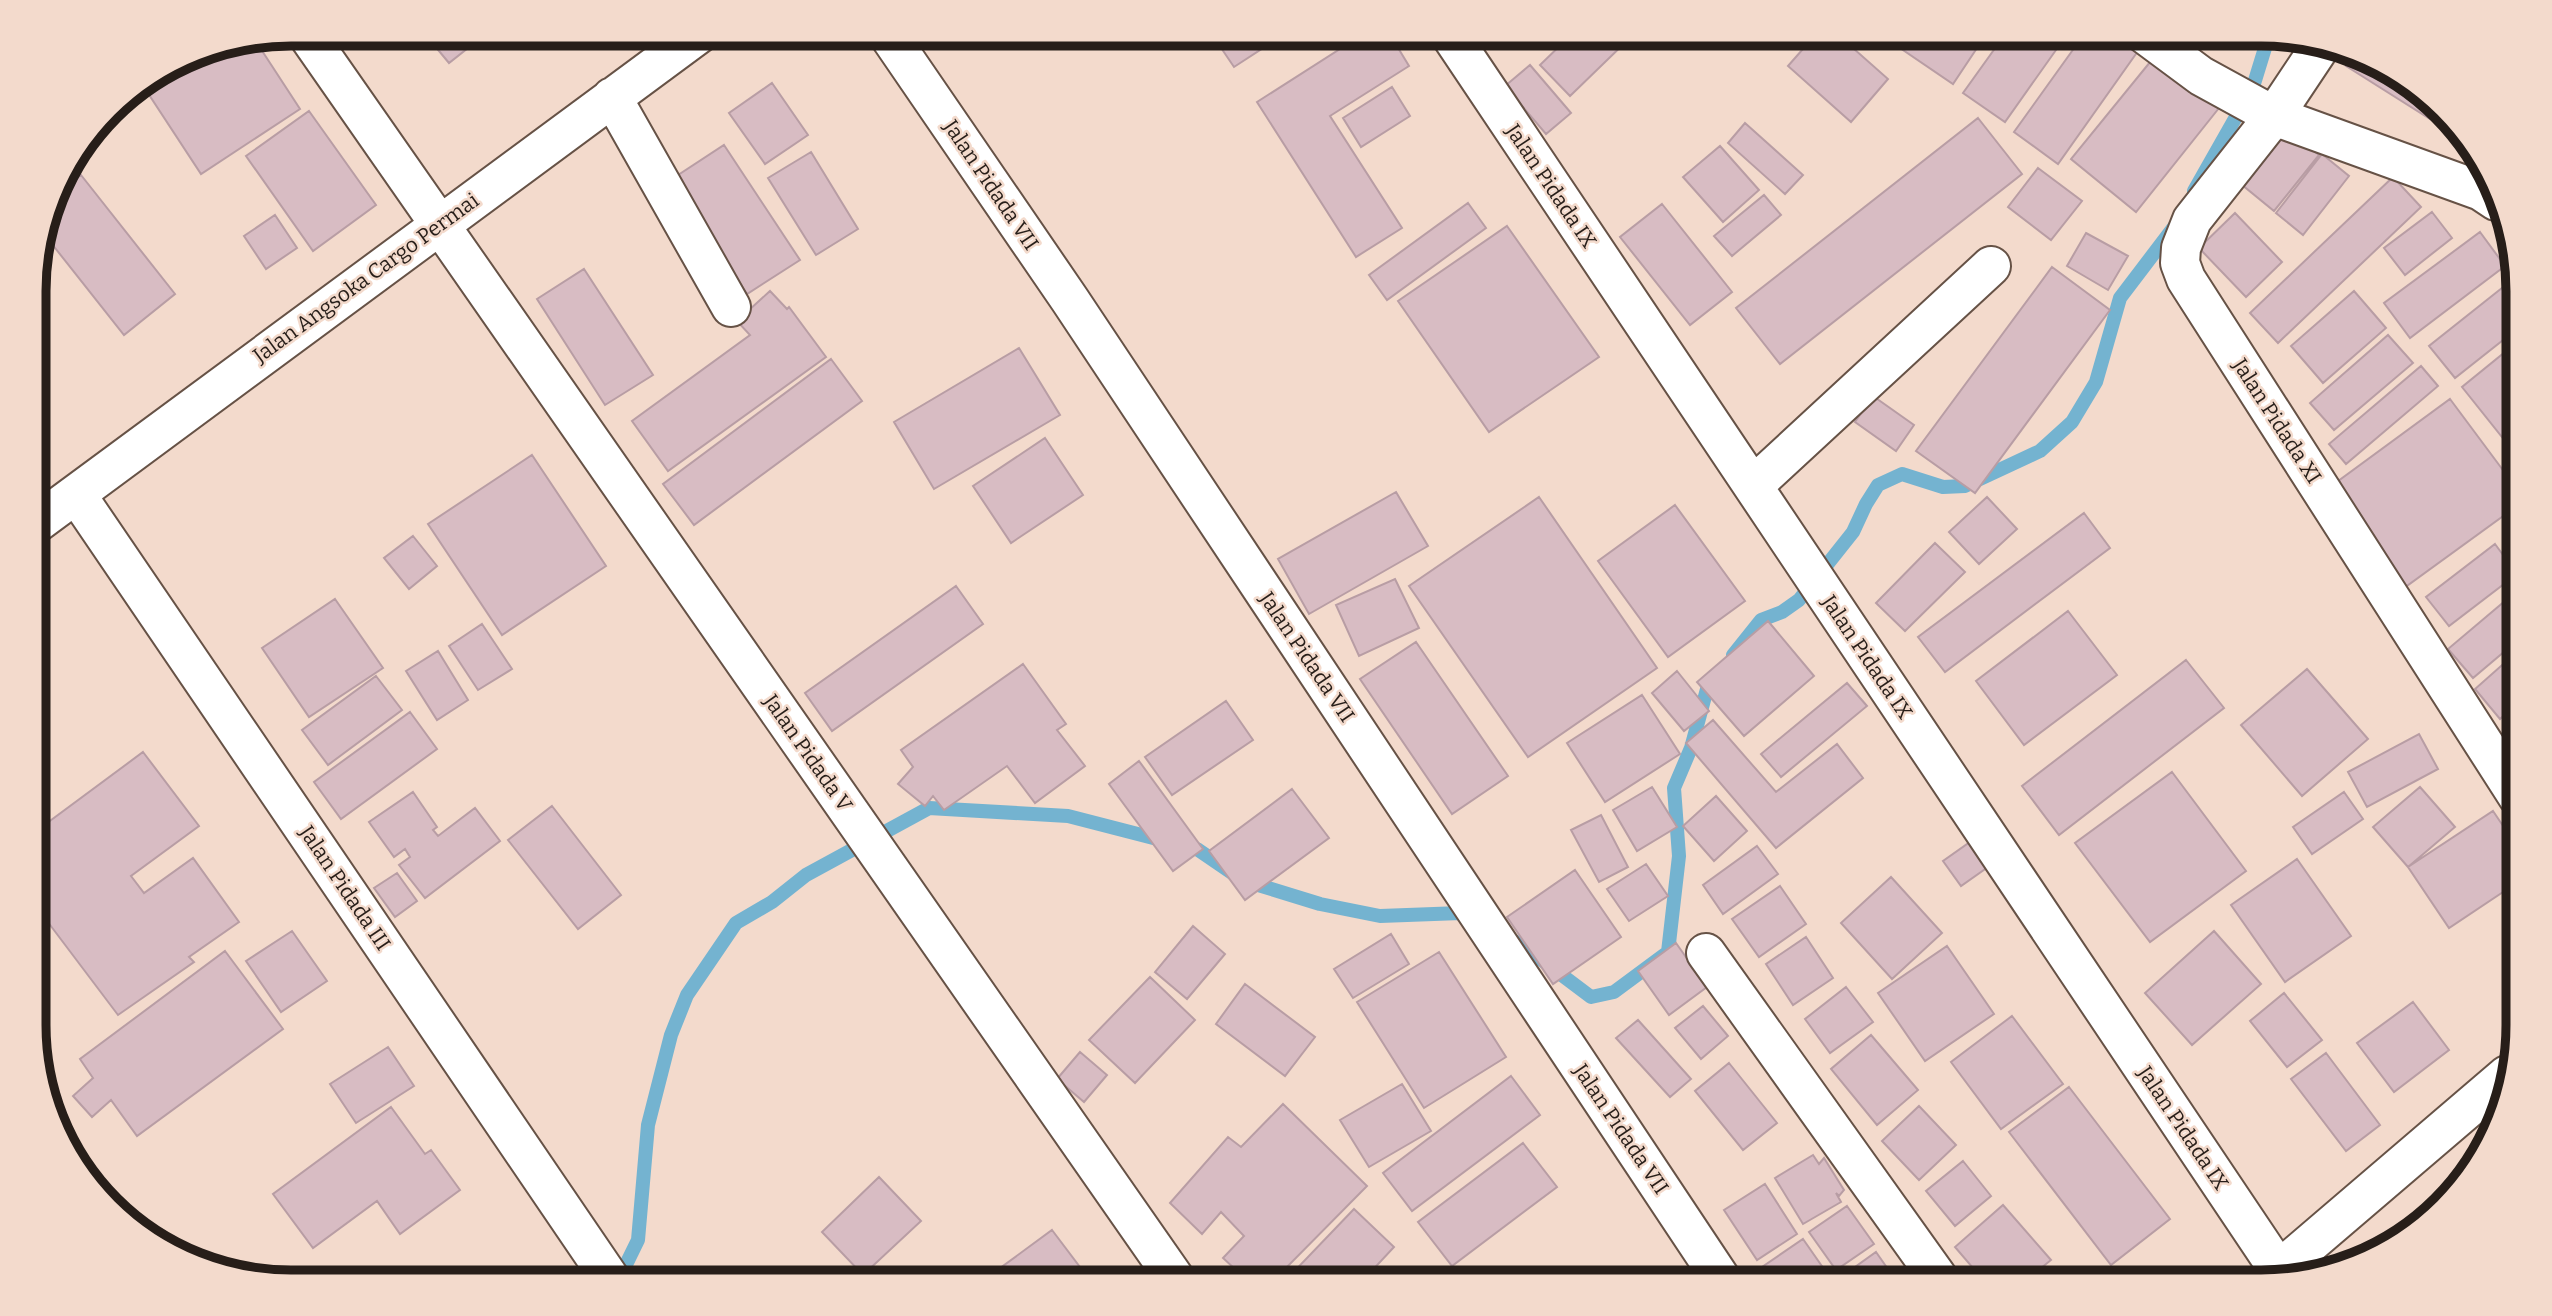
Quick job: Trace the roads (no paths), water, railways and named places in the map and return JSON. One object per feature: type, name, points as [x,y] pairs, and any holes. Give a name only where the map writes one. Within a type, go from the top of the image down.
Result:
[{"type":"street","name":"Jalan Pidada V","points":[[315,46],[1169,1270]]},
{"type":"street","name":"Jalan Angsoka Cargo Permai","points":[[46,516],[682,46]]},
{"type":"street","name":"Jalan Pidada VII","points":[[896,46],[1070,300],[1715,1270]]},
{"type":"street","name":"Jalan Pidada IX","points":[[1458,46],[1753,486],[2271,1270]]},
{"type":"street","points":[[2161,46],[2201,76],[2274,116],[2486,194]]},
{"type":"street","name":"Jalan Pidada XI","points":[[2316,52],[2274,116],[2193,220],[2181,248],[2180,262],[2186,279],[2506,778]]},
{"type":"street","points":[[612,97],[731,307]]},
{"type":"street","points":[[1753,486],[1991,266]]},
{"type":"street","name":"Jalan Pidada III","points":[[76,494],[604,1270]]},
{"type":"street","points":[[1706,953],[1932,1270]]},
{"type":"street","points":[[2286,1269],[2499,1082]]},
{"type":"waterway","points":[[2194,191],[2253,87],[2266,46]]},
{"type":"waterway","points":[[1733,655],[1761,620],[1782,612],[1799,600],[1853,532],[1878,485],[1902,474],[1943,487],[1965,486],[2040,451],[2072,422],[2096,382],[2120,298],[2174,227]]},
{"type":"waterway","points":[[1506,937],[1522,945],[1591,997],[1614,992],[1668,952],[1679,856],[1674,788],[1691,748],[1707,689],[1716,677]]},
{"type":"waterway","points":[[623,1270],[638,1240],[648,1125],[671,1035],[687,995],[736,923],[772,902],[806,875],[929,808],[1068,816],[1165,841]]},
{"type":"waterway","points":[[1184,846],[1197,849],[1235,875],[1255,884],[1320,904],[1380,916],[1461,913],[1470,918]]}]
